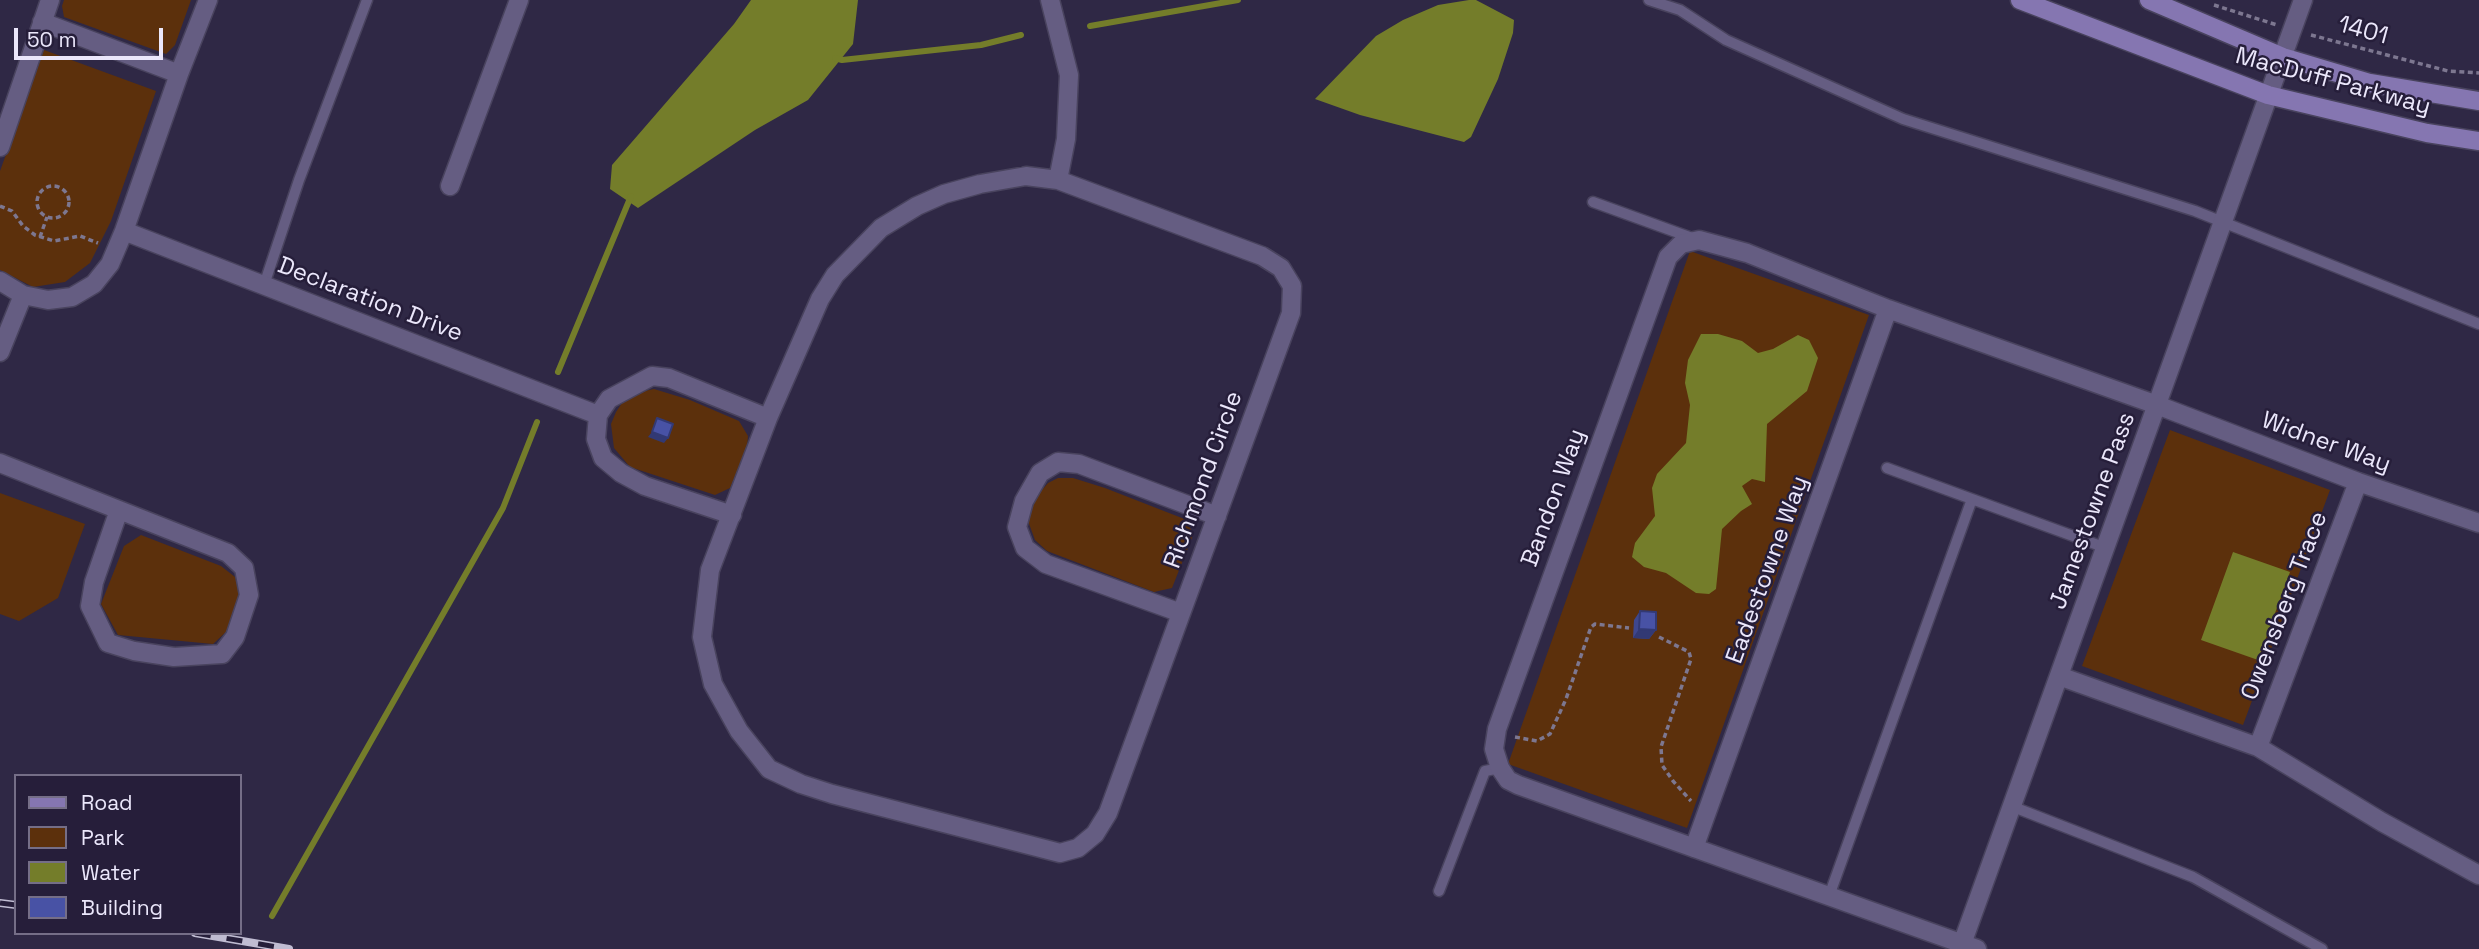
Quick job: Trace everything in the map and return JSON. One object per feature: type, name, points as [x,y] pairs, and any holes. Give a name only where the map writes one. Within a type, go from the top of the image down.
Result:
[{"type":"street","points":[[0,147],[50,0]]},
{"type":"street","points":[[0,281],[23,296],[48,300],[72,297],[94,284],[110,264],[208,0]]},
{"type":"street","points":[[450,186],[519,0]]},
{"type":"street","points":[[1050,0],[1069,75],[1066,139],[1058,180]]},
{"type":"street","name":"MacDuff Parkway","points":[[2020,0],[2268,95],[2427,133],[2479,141]]},
{"type":"street","name":"MacDuff Parkway","points":[[2149,0],[2283,57],[2370,83],[2479,100]]},
{"type":"street","name":"Jamestowne Pass","points":[[1970,946],[2011,806],[2303,0]]},
{"type":"street","points":[[42,22],[179,74]]},
{"type":"street","name":"Richmond Circle","points":[[1026,176],[1058,180],[1262,256],[1281,268],[1292,286],[1291,313],[1108,813],[1095,834],[1078,848],[1060,853],[832,794],[769,769],[738,731],[713,684],[702,637],[710,570],[768,418],[820,299],[835,275],[881,229],[917,206],[944,194],[1026,176]]},
{"type":"street","name":"Declaration Drive","points":[[124,231],[598,415]]},
{"type":"street","points":[[1699,240],[1747,253],[1888,309],[2157,405]]},
{"type":"street","name":"Bandon Way","points":[[1500,768],[1494,749],[1497,729],[1668,257],[1681,244],[1699,240]]},
{"type":"street","points":[[0,352],[23,296]]},
{"type":"street","name":"Eadestowne Way","points":[[1694,848],[1888,309]]},
{"type":"street","points":[[732,515],[645,486],[621,473],[603,457],[596,439],[598,415],[609,399],[652,376],[669,378],[768,418]]},
{"type":"street","name":"Widner Way","points":[[2157,405],[2358,482],[2479,523]]},
{"type":"street","points":[[1181,613],[1046,564],[1025,548],[1017,527],[1024,501],[1040,473],[1058,462],[1079,464],[1217,516]]},
{"type":"street","points":[[0,464],[119,510],[228,553],[244,568],[249,596],[235,637],[222,654],[174,657],[134,651],[108,643],[90,606],[94,582],[119,510]]},
{"type":"street","name":"Owensberg Trace","points":[[2258,747],[2358,482]]},
{"type":"street","points":[[2059,676],[2258,747],[2382,822],[2479,875]]},
{"type":"street","points":[[1500,768],[1508,780],[1518,785],[1970,946]]},
{"type":"lane","points":[[264,285],[299,180],[367,0]]},
{"type":"lane","points":[[1649,0],[1680,10],[1726,40],[1903,119],[2195,211],[2479,324]]},
{"type":"lane","points":[[1593,202],[1699,240]]},
{"type":"lane","points":[[1887,468],[2106,548]]},
{"type":"lane","points":[[1829,896],[1972,499]]},
{"type":"lane","points":[[1439,891],[1485,771],[1500,768]]},
{"type":"lane","points":[[2011,806],[2193,877],[2322,949]]},
{"type":"path","name":"1401","points":[[2213,5],[2344,45],[2448,71],[2479,73]]},
{"type":"path","points":[[47,187],[62,188],[68,197],[68,207],[62,215],[47,217],[39,210],[39,194],[47,187]]},
{"type":"path","points":[[0,206],[12,211],[23,226],[40,237],[54,241],[80,236],[116,250]]},
{"type":"path","points":[[40,237],[47,217]]},
{"type":"path","points":[[1496,739],[1512,736],[1537,741],[1550,734],[1566,699],[1591,627],[1595,624],[1629,628]]},
{"type":"path","points":[[1658,637],[1689,652],[1691,660],[1661,747],[1662,765],[1692,802],[1707,813]]},
{"type":"green space","points":[[64,0],[191,0],[175,45],[166,54],[64,17]]},
{"type":"green space","points":[[44,50],[156,91],[111,221],[90,263],[65,282],[33,287],[0,270],[0,171]]},
{"type":"green space","points":[[1690,251],[1869,315],[1687,828],[1508,764]]},
{"type":"green space","points":[[654,389],[690,400],[739,421],[748,436],[747,447],[730,488],[715,495],[630,467],[614,448],[611,424],[624,400],[635,393]]},
{"type":"green space","points":[[2170,430],[2330,490],[2243,725],[2082,666]]},
{"type":"green space","points":[[1058,478],[1073,478],[1105,488],[1187,520],[1193,535],[1172,588],[1154,592],[1047,551],[1035,540],[1028,521],[1031,510],[1037,496],[1048,483]]},
{"type":"green space","points":[[0,493],[85,524],[58,598],[19,621],[0,614]]},
{"type":"green space","points":[[141,535],[221,566],[235,577],[241,595],[226,632],[213,644],[118,635],[101,604],[124,546]]},
{"type":"water","points":[[751,0],[858,0],[853,44],[808,100],[755,130],[638,208],[610,189],[612,165],[734,24]]},
{"type":"water","points":[[1476,0],[1514,20],[1513,33],[1498,79],[1471,137],[1464,142],[1360,115],[1315,99],[1376,36],[1403,20],[1438,5]]},
{"type":"water","points":[[1701,334],[1718,334],[1742,341],[1758,353],[1773,349],[1798,335],[1809,340],[1818,358],[1807,391],[1767,424],[1765,482],[1752,479],[1742,486],[1752,504],[1722,529],[1716,589],[1709,594],[1696,593],[1666,573],[1644,567],[1632,557],[1635,543],[1655,516],[1652,488],[1657,474],[1686,443],[1690,405],[1685,383],[1688,360]]},
{"type":"water","points":[[2233,552],[2290,572],[2258,660],[2201,640]]},
{"type":"building","points":[[657,418],[673,424],[668,438],[652,432]]},
{"type":"building","points":[[1640,611],[1656,612],[1656,630],[1639,629]]},
{"type":"waterway","points":[[1090,26],[1238,0]]},
{"type":"waterway","points":[[835,58],[842,60],[981,45],[1021,35]]},
{"type":"waterway","points":[[558,372],[631,196]]},
{"type":"waterway","points":[[272,916],[503,508],[537,422]]},
{"type":"railway","points":[[0,903],[14,905]]},
{"type":"railway","points":[[207,935],[289,949]]}]
